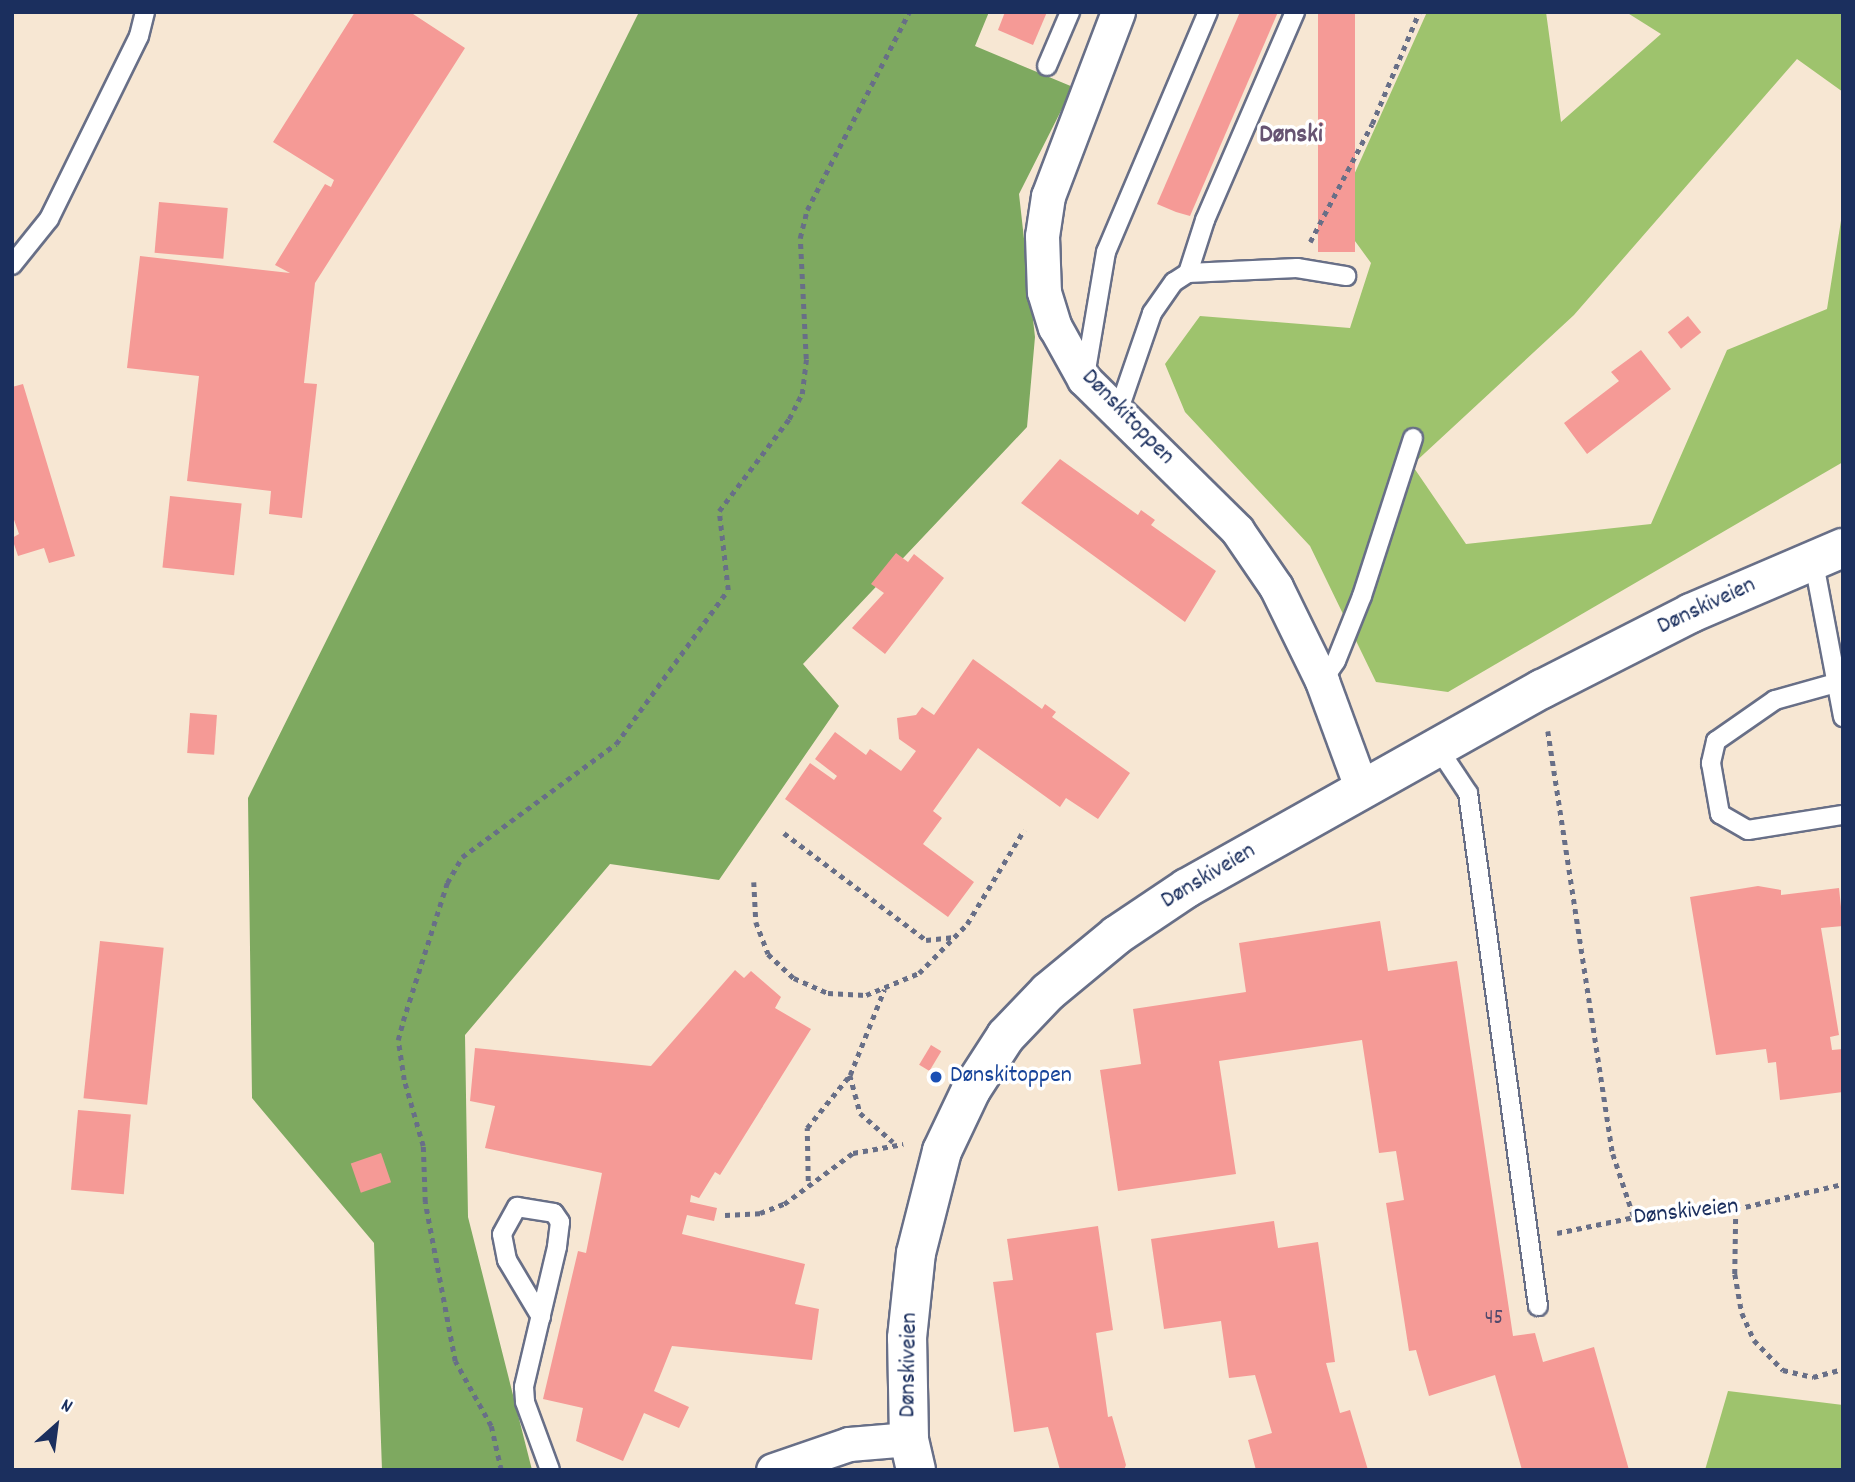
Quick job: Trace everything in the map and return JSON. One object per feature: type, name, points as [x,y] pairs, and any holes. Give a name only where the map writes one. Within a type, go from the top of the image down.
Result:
[{"type":"street","name":"Dønskitoppen","points":[[1118,12],[1052,183],[1042,236],[1044,292],[1055,327],[1084,379],[1237,530],[1276,587],[1322,681],[1362,790]]},
{"type":"street","name":"Dønskiveien","points":[[912,1454],[907,1338],[916,1252],[942,1151],[971,1090],[1006,1035],[1048,992],[1117,935],[1187,888],[1542,689],[1691,613],[1828,553]]},
{"type":"street","points":[[773,1470],[849,1444],[912,1454]]},
{"type":"lane","points":[[12,265],[49,219],[139,36],[145,12]]},
{"type":"lane","points":[[1047,66],[1070,12]]},
{"type":"lane","points":[[1084,379],[1106,252],[1208,12]]},
{"type":"lane","points":[[1188,273],[1205,220],[1295,12]]},
{"type":"lane","points":[[1118,412],[1152,313],[1174,282],[1188,273],[1297,268],[1346,276]]},
{"type":"lane","points":[[1322,681],[1336,661],[1362,596],[1413,438]]},
{"type":"lane","points":[[1828,553],[1843,717]]},
{"type":"lane","points":[[1839,681],[1775,700],[1716,741],[1711,763],[1720,814],[1748,830],[1843,815]]},
{"type":"lane","points":[[1438,748],[1468,793],[1538,1306]]},
{"type":"lane","points":[[541,1317],[507,1260],[502,1234],[517,1207],[554,1213],[561,1222],[525,1402],[550,1470]]},
{"type":"path","points":[[501,1470],[491,1426],[455,1361],[425,1202],[423,1146],[402,1067],[398,1041],[403,1021],[447,883],[461,857],[616,744],[728,590],[719,511],[789,419],[802,394],[806,359],[800,238],[807,210],[909,12]]},
{"type":"path","points":[[1297,268],[1372,124],[1419,12]]},
{"type":"path","points":[[1542,689],[1613,1154],[1634,1217]]},
{"type":"path","points":[[754,882],[756,922],[768,954],[793,978],[828,993],[866,995],[884,990],[919,973],[955,937],[1024,830]]},
{"type":"path","points":[[784,833],[926,940],[955,937]]},
{"type":"path","points":[[808,1182],[807,1128],[850,1075],[884,990]]},
{"type":"path","points":[[850,1075],[859,1113],[894,1143]]},
{"type":"path","points":[[725,1215],[760,1213],[784,1204],[808,1182],[853,1153],[894,1143],[942,1151]]},
{"type":"path","name":"Dønskiveien","points":[[1528,1239],[1634,1217],[1736,1209],[1843,1184]]},
{"type":"path","points":[[1736,1209],[1735,1274],[1742,1313],[1754,1340],[1783,1370],[1813,1377],[1843,1369]]},
{"type":"green space","points":[[639,12],[989,12],[975,46],[1073,87],[1019,194],[1035,337],[1027,427],[803,664],[839,706],[719,880],[610,864],[465,1035],[468,1217],[532,1470],[382,1470],[374,1243],[252,1098],[248,798]]},
{"type":"green space","points":[[1427,12],[1546,12],[1561,122],[1661,34],[1626,12],[1843,12],[1843,92],[1797,59],[1574,315],[1412,465],[1466,544],[1651,524],[1727,350],[1827,309],[1843,208],[1843,462],[1448,692],[1376,682],[1310,546],[1185,412],[1165,364],[1200,316],[1350,328],[1371,263],[1336,215]]},
{"type":"green space","points":[[1728,1391],[1843,1405],[1843,1470],[1705,1470]]},
{"type":"building","points":[[355,12],[410,12],[465,48],[315,283],[304,383],[317,384],[302,518],[269,514],[271,491],[187,481],[199,376],[127,368],[140,256],[290,273],[275,265],[325,184],[331,187],[334,180],[273,142]]},
{"type":"building","points":[[1005,12],[1047,12],[1033,45],[998,30]]},
{"type":"building","points":[[1240,12],[1278,12],[1190,216],[1157,204]]},
{"type":"building","points":[[1318,12],[1355,12],[1355,252],[1318,252]]},
{"type":"building","points":[[159,202],[228,208],[223,259],[155,253]]},
{"type":"building","points":[[1688,316],[1701,332],[1681,349],[1668,332]]},
{"type":"building","points":[[1641,350],[1671,389],[1587,454],[1564,423],[1619,381],[1611,372]]},
{"type":"building","points":[[23,384],[75,556],[49,563],[44,548],[18,556],[12,538],[19,534],[12,514],[12,387]]},
{"type":"building","points":[[1060,459],[1138,515],[1141,510],[1155,520],[1151,525],[1216,571],[1185,622],[1021,503]]},
{"type":"building","points":[[170,496],[242,504],[234,575],[162,568]]},
{"type":"building","points":[[896,553],[908,562],[914,554],[944,578],[885,654],[852,628],[884,593],[871,584]]},
{"type":"building","points":[[973,659],[1042,709],[1045,704],[1056,712],[1052,717],[1130,773],[1098,819],[1066,798],[1060,807],[978,748],[933,811],[942,818],[923,844],[974,882],[948,917],[785,799],[810,763],[834,780],[837,776],[815,759],[835,732],[866,755],[870,749],[901,771],[916,751],[899,739],[897,718],[916,715],[922,707],[934,715]]},
{"type":"building","points":[[190,713],[217,715],[214,755],[187,753]]},
{"type":"building","points":[[1758,886],[1781,890],[1781,895],[1839,888],[1843,926],[1821,928],[1839,1035],[1830,1037],[1832,1050],[1843,1049],[1843,1092],[1780,1100],[1776,1062],[1768,1063],[1766,1049],[1716,1055],[1690,897]]},
{"type":"building","points":[[1380,921],[1388,971],[1457,961],[1513,1336],[1535,1333],[1543,1362],[1594,1347],[1629,1470],[1522,1470],[1495,1375],[1429,1396],[1416,1350],[1409,1351],[1386,1203],[1404,1200],[1396,1151],[1379,1153],[1362,1040],[1219,1061],[1236,1174],[1118,1191],[1100,1070],[1141,1064],[1133,1009],[1246,992],[1239,943]]},
{"type":"building","points":[[100,941],[164,948],[147,1105],[83,1098]]},
{"type":"building","points":[[735,970],[744,978],[751,971],[781,997],[775,1008],[811,1029],[720,1175],[715,1172],[699,1198],[691,1195],[690,1202],[717,1208],[714,1221],[687,1215],[682,1234],[805,1264],[795,1304],[819,1309],[812,1360],[672,1346],[654,1391],[689,1407],[679,1428],[644,1413],[623,1461],[576,1441],[583,1408],[543,1399],[578,1251],[586,1253],[602,1173],[485,1148],[495,1106],[470,1101],[475,1048],[651,1066]]},
{"type":"building","points":[[931,1045],[941,1051],[929,1071],[919,1065]]},
{"type":"building","points":[[78,1110],[131,1115],[124,1194],[71,1190]]},
{"type":"building","points":[[381,1153],[391,1182],[361,1193],[351,1163]]},
{"type":"building","points":[[1274,1221],[1278,1248],[1318,1242],[1335,1362],[1326,1363],[1340,1413],[1350,1410],[1368,1470],[1256,1470],[1248,1440],[1272,1433],[1255,1375],[1229,1378],[1221,1321],[1164,1329],[1151,1239]]},
{"type":"building","points":[[1098,1226],[1113,1330],[1096,1333],[1108,1417],[1112,1416],[1126,1465],[1124,1470],[1060,1470],[1048,1427],[1014,1432],[993,1282],[1013,1280],[1007,1239]]},
{"type":"place","name":"Dønskitoppen","points":[[936,1077]]},
{"type":"district","name":"Dønski","points":[[1291,136]]}]
